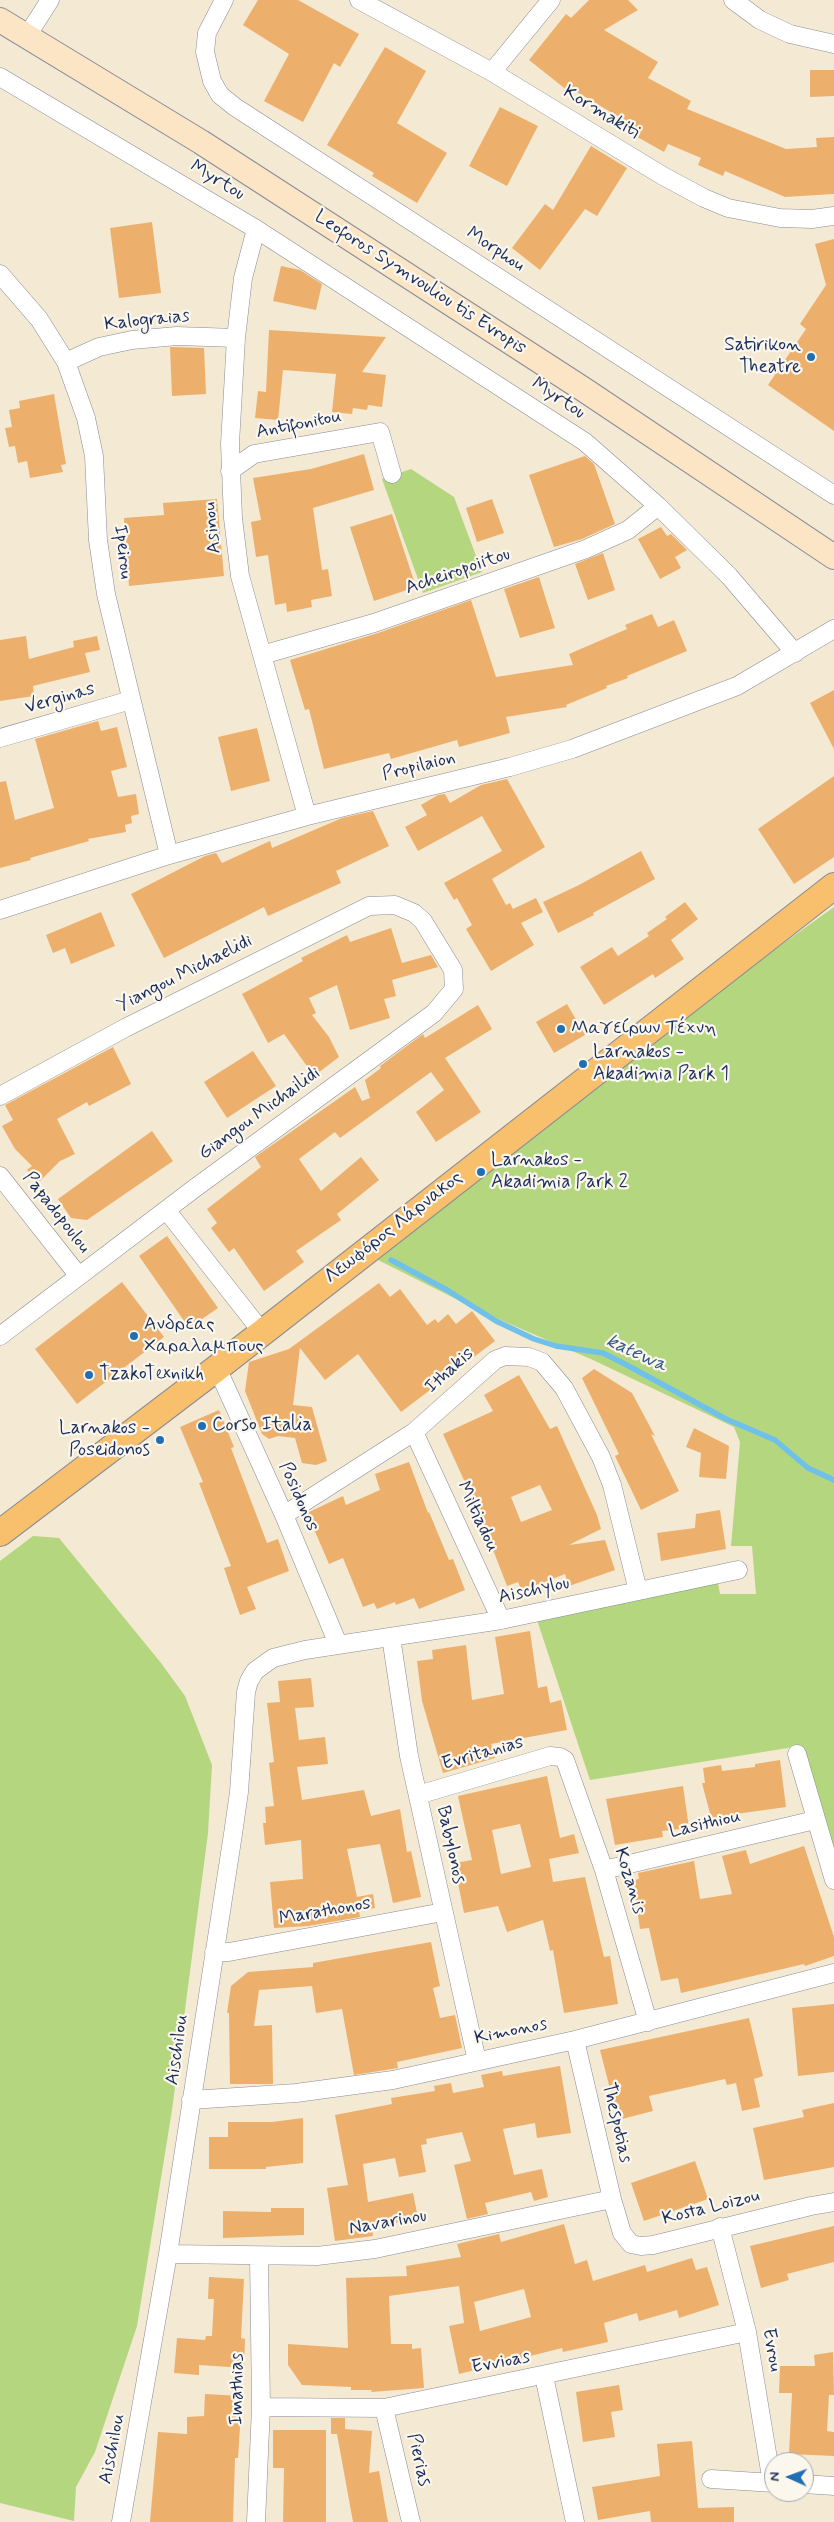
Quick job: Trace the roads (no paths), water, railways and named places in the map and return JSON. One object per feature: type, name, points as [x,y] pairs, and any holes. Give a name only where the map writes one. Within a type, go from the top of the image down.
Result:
[{"type":"main road","name":"Λεωφόρος Λάρνακος","points":[[0,1533],[217,1368],[834,886]]},
{"type":"street","points":[[27,36],[50,0]]},
{"type":"street","name":"Morphou","points":[[224,0],[208,33],[205,52],[212,81],[220,95],[235,107],[834,495]]},
{"type":"street","name":"Kormakiti","points":[[359,0],[492,72],[663,176],[728,208],[780,218],[812,219],[834,216]]},
{"type":"street","points":[[492,72],[551,0]]},
{"type":"street","points":[[733,0],[760,20],[790,34],[834,44]]},
{"type":"street","name":"Leoforos Symvouliou tis Evropis","points":[[0,20],[209,147],[583,389],[834,557]]},
{"type":"street","name":"Myrtou","points":[[0,77],[256,229],[585,442],[658,506],[729,576],[795,653]]},
{"type":"street","name":"Asinou","points":[[256,229],[243,278],[236,338],[231,410],[230,471],[232,518],[240,576],[307,816]]},
{"type":"street","name":"Ipeirou","points":[[0,274],[39,319],[66,362],[91,439],[98,540],[103,578],[169,855]]},
{"type":"street","name":"Kalograias","points":[[66,362],[99,347],[142,339],[177,336],[236,338]]},
{"type":"street","name":"Antifonitou","points":[[230,471],[254,454],[380,432],[392,474]]},
{"type":"street","name":"Acheiropoiitou","points":[[262,655],[374,623],[586,549],[628,530],[658,506]]},
{"type":"street","name":"Propilaion","points":[[0,910],[169,855],[307,816],[510,767],[572,749],[737,686],[834,629]]},
{"type":"street","name":"Verginas","points":[[0,738],[131,700]]},
{"type":"street","name":"Yiangou Michaelidi","points":[[0,1096],[65,1059],[356,911],[375,905],[395,905]]},
{"type":"street","name":"Giangou Michailidi","points":[[0,1336],[78,1275],[434,1013],[450,996],[455,980],[450,961],[423,921],[406,907],[395,905]]},
{"type":"street","name":"Papadopoulou","points":[[0,1176],[78,1275]]},
{"type":"street","points":[[167,1211],[262,1332]]},
{"type":"street","name":"Ithakis","points":[[284,1515],[414,1432],[495,1360],[517,1356],[542,1362],[564,1388],[601,1457],[612,1485],[638,1592]]},
{"type":"street","name":"Posidonos","points":[[217,1368],[284,1515],[338,1644]]},
{"type":"street","name":"Miltiadou","points":[[414,1432],[501,1620]]},
{"type":"street","name":"Aischylou","points":[[338,1644],[501,1620],[738,1570]]},
{"type":"street","name":"Babylonos","points":[[391,1637],[409,1756],[477,2061]]},
{"type":"street","name":"Aischilou","points":[[121,2522],[168,2254],[240,1792],[246,1692],[249,1681],[255,1671],[272,1658],[338,1644]]},
{"type":"street","points":[[797,1754],[834,1880]]},
{"type":"street","name":"Evritanias","points":[[418,1795],[550,1756],[560,1757]]},
{"type":"street","name":"Kozanis","points":[[560,1757],[569,1768],[604,1870],[648,2022]]},
{"type":"street","name":"Lasithiou","points":[[604,1870],[815,1820]]},
{"type":"street","name":"Marathonos","points":[[214,1952],[229,1952],[443,1912]]},
{"type":"street","name":"Kimonos","points":[[192,2100],[306,2092],[393,2080],[575,2040],[834,1973]]},
{"type":"street","name":"Thespotias","points":[[575,2040],[614,2207]]},
{"type":"street","name":"Kosta Loizou","points":[[614,2207],[622,2233],[636,2246],[653,2245],[720,2227],[834,2202]]},
{"type":"street","name":"Navarinou","points":[[168,2254],[317,2256],[375,2249],[614,2207]]},
{"type":"street","name":"Evrou","points":[[720,2227],[747,2332],[768,2452]]},
{"type":"street","name":"Imathias","points":[[256,2522],[261,2408],[259,2256]]},
{"type":"street","name":"Evvioas","points":[[261,2408],[384,2408],[747,2332]]},
{"type":"street","points":[[544,2376],[575,2522]]},
{"type":"street","name":"Pierias","points":[[384,2408],[411,2522]]},
{"type":"street","points":[[711,2479],[764,2482]]},
{"type":"street","points":[[814,2485],[834,2486]]},
{"type":"waterway","name":"katewa","points":[[391,1260],[447,1290],[496,1321],[534,1339],[556,1346],[603,1353],[726,1419],[775,1440],[808,1468],[834,1480]]},
{"type":"place","name":"Satirikon Theatre","points":[[811,357]]},
{"type":"place","name":"Μαγείρων Τέχνη","points":[[561,1029]]},
{"type":"place","name":"Larnakos - Akadimia Park 1","points":[[583,1064]]},
{"type":"place","name":"Larnakos - Akadimia Park 2","points":[[481,1172]]},
{"type":"place","name":"Ανδρεας Χαραλαμπους","points":[[134,1336]]},
{"type":"place","name":"TzakoTexnikh","points":[[89,1375]]},
{"type":"place","name":"Corso Italia","points":[[202,1426]]},
{"type":"place","name":"Larnakos - Poseidonos","points":[[160,1440]]}]
